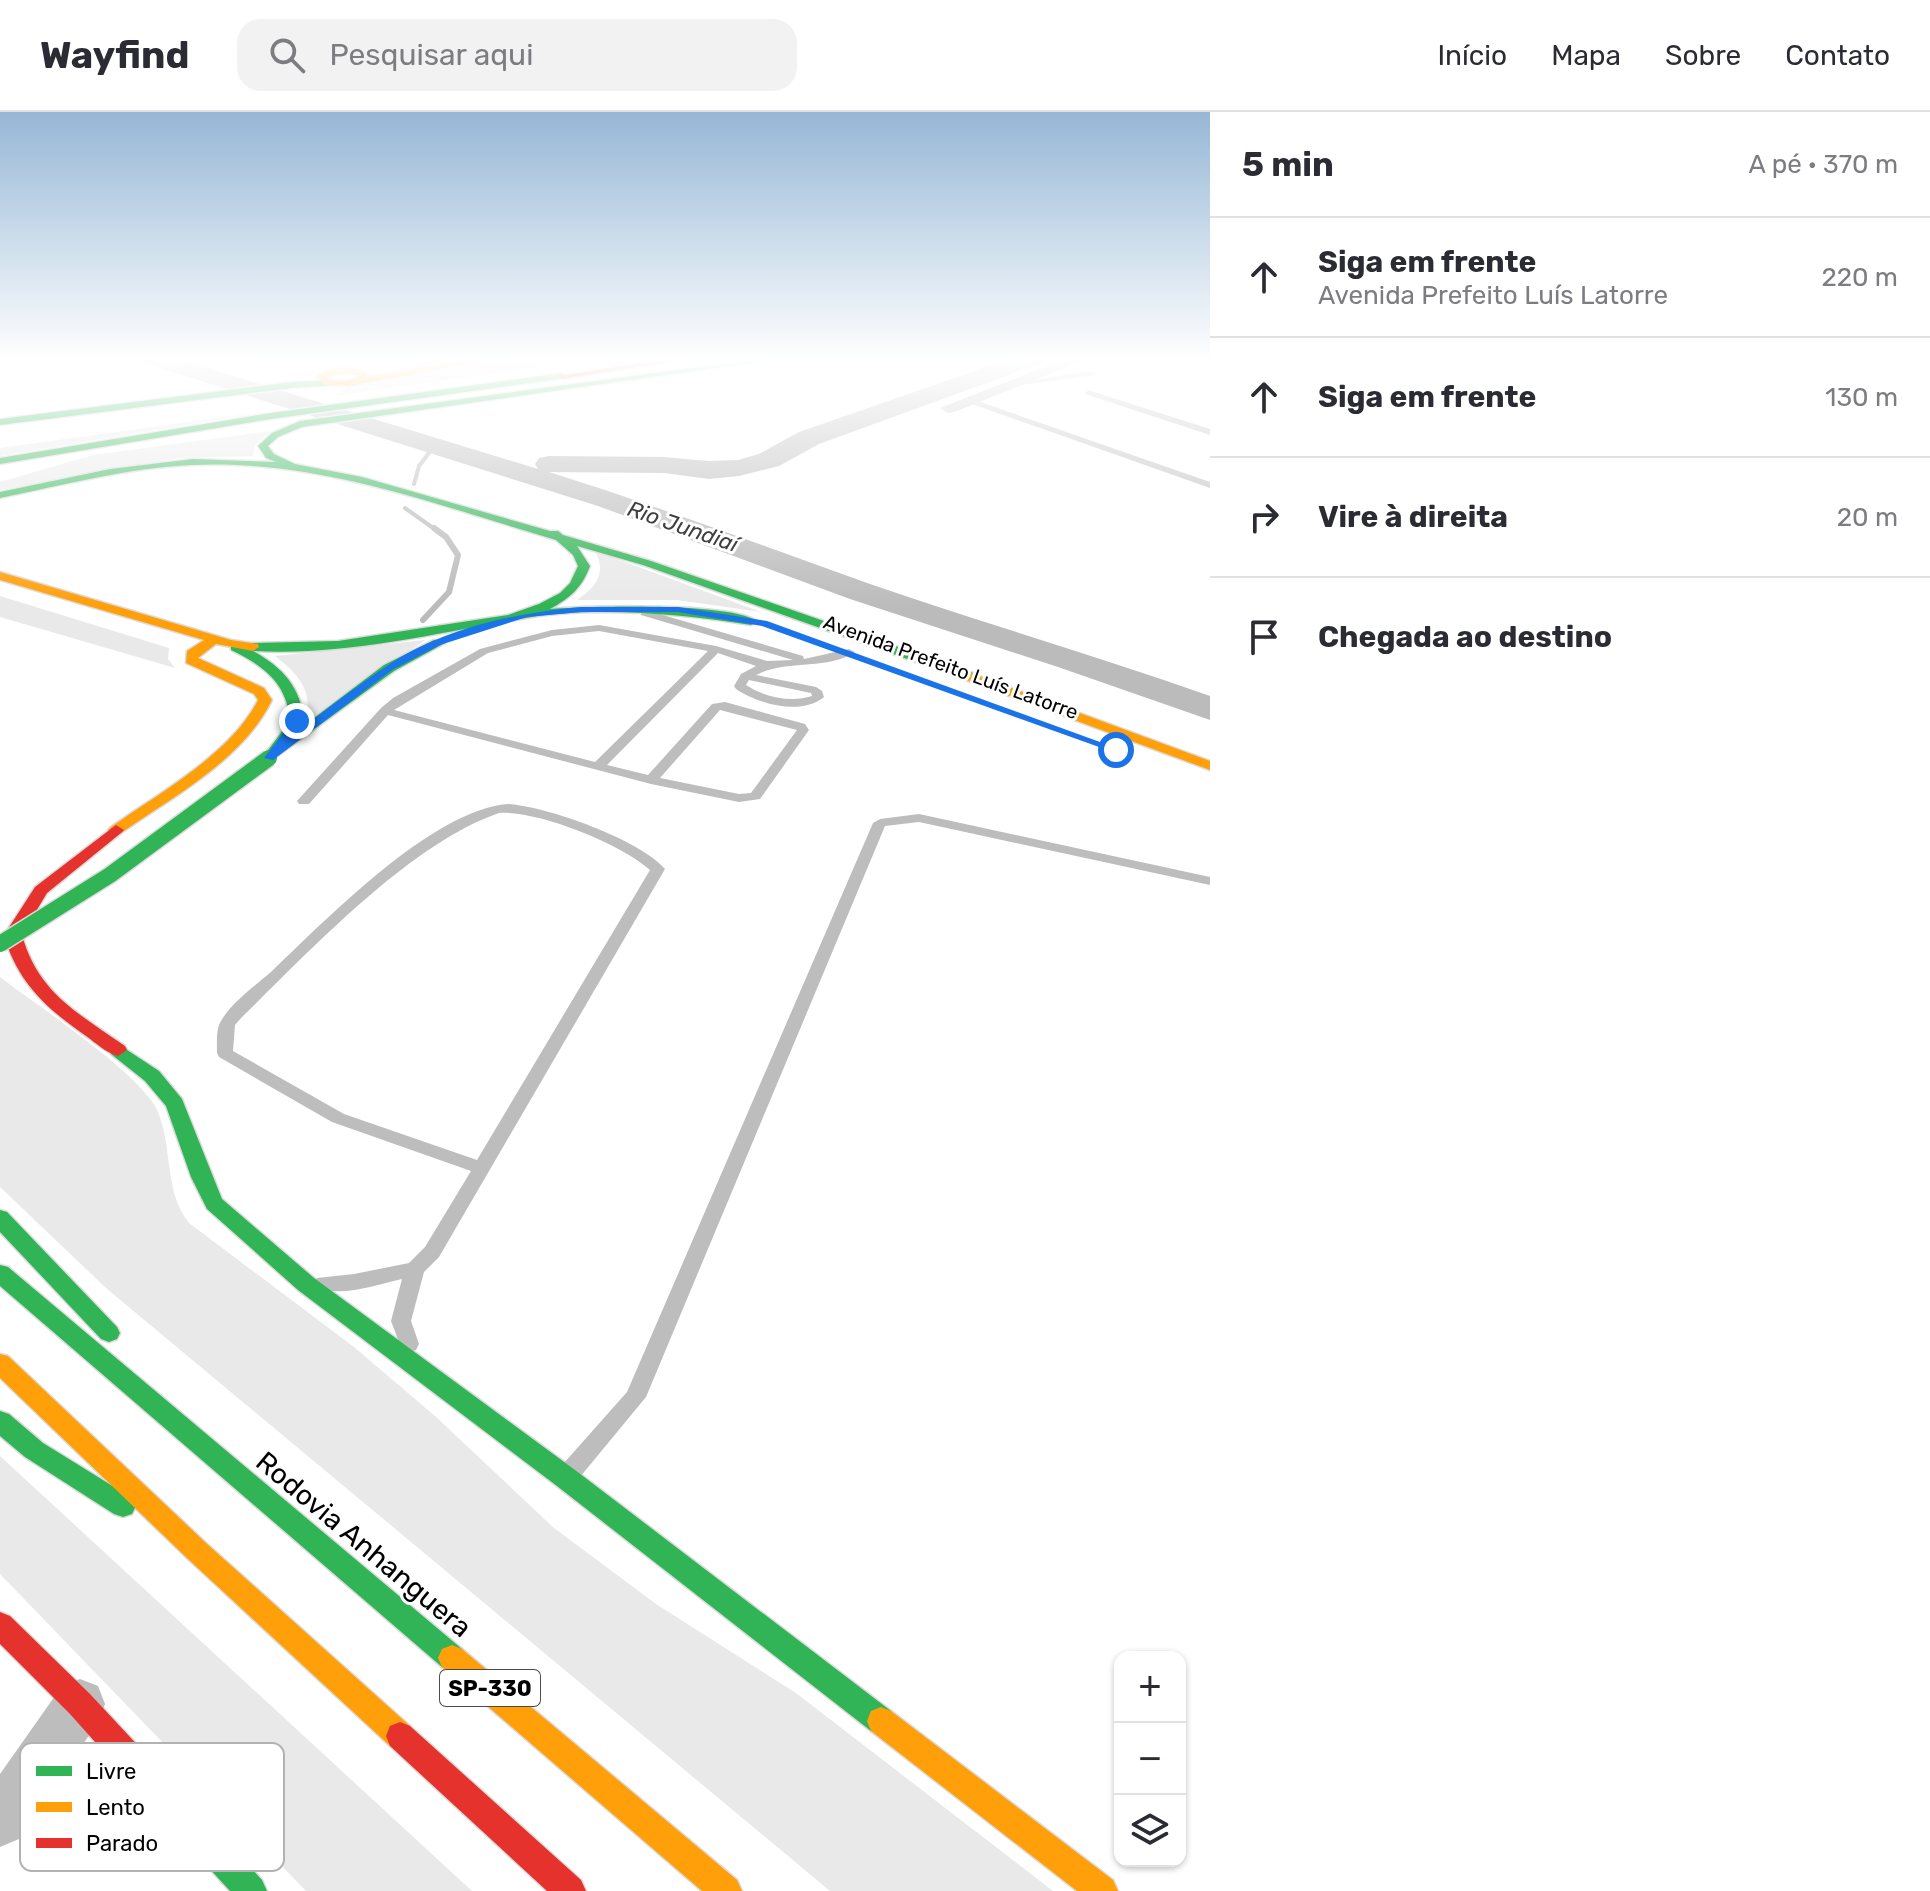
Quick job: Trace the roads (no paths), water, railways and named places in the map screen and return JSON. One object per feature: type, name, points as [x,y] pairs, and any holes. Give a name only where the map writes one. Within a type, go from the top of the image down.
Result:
[{"type":"main road","points":[[0,478],[77,451],[126,441]]},
{"type":"main road","points":[[0,461],[164,441]]},
{"type":"main road","points":[[268,441],[263,446],[270,456],[292,466]]},
{"type":"main road","name":"Avenida Prefeito Luís Latorre","points":[[67,482],[134,468],[193,462],[292,466],[372,482],[554,533],[954,671],[1210,766]]},
{"type":"main road","points":[[0,495],[67,482]]},
{"type":"main road","points":[[0,504],[67,482]]},
{"type":"main road","points":[[0,944],[110,875],[406,658],[437,643],[520,616],[567,594],[583,576],[584,566],[578,553],[554,533]]},
{"type":"main road","points":[[0,576],[222,642],[266,648],[334,647],[520,616]]},
{"type":"main road","name":"Avenida Prefeito Luís Latorre","points":[[520,616],[628,608],[715,613],[764,623],[1146,762]]},
{"type":"main road","points":[[269,758],[297,721],[295,695],[289,682],[278,672],[222,642],[192,654],[191,660],[246,682],[259,691],[265,700],[262,712],[214,758],[76,859],[41,890],[13,935],[20,966],[37,988],[141,1065],[170,1094],[202,1187],[214,1204],[306,1284],[566,1478],[1102,1891]]},
{"type":"main road","points":[[0,1218],[123,1349]]},
{"type":"main road","name":"Rodovia Anhanguera","points":[[0,1273],[726,1891]]},
{"type":"main road","points":[[0,1363],[197,1551],[570,1891]]},
{"type":"main road","points":[[145,1372],[253,1487]]},
{"type":"main road","points":[[0,1421],[34,1450],[197,1551]]},
{"type":"main road","points":[[0,1625],[116,1743]]},
{"type":"main road","points":[[233,1871],[251,1891]]},
{"type":"street","points":[[53,1743],[80,1704]]},
{"type":"street","points":[[0,1820],[20,1791]]},
{"type":"lane","points":[[1085,441],[1210,485]]},
{"type":"lane","points":[[628,608],[813,662]]},
{"type":"lane","points":[[304,801],[397,701],[484,651],[552,633],[599,628],[716,649],[766,665],[813,662],[849,652]]},
{"type":"lane","points":[[600,764],[716,649]]},
{"type":"lane","points":[[745,676],[816,691],[818,697],[809,703],[786,703],[746,691],[740,686],[745,676],[766,665]]},
{"type":"lane","points":[[385,711],[600,764],[651,780],[739,798],[755,796],[803,730],[725,706],[716,707],[651,780]]},
{"type":"lane","points":[[418,1369],[401,1321],[415,1269],[432,1252],[482,1168],[658,869],[642,853],[527,808],[495,809],[463,822],[401,864],[258,993],[227,1025],[225,1053],[338,1118],[482,1168]]},
{"type":"lane","points":[[566,1478],[635,1397],[880,823],[919,818],[1210,881]]},
{"type":"lane","points":[[306,1284],[354,1282],[415,1269]]},
{"type":"waterway","name":"Rio Jundiaí","points":[[419,441],[608,500],[862,592],[1071,659],[1210,709]]},
{"type":"waterway","points":[[549,464],[664,465],[709,470],[739,468],[769,460],[804,441]]},
{"type":"waterway","points":[[414,484],[419,466],[435,445]]},
{"type":"waterway","points":[[405,508],[436,530]]},
{"type":"waterway","points":[[423,620],[449,592],[458,555],[446,537],[434,528]]}]
